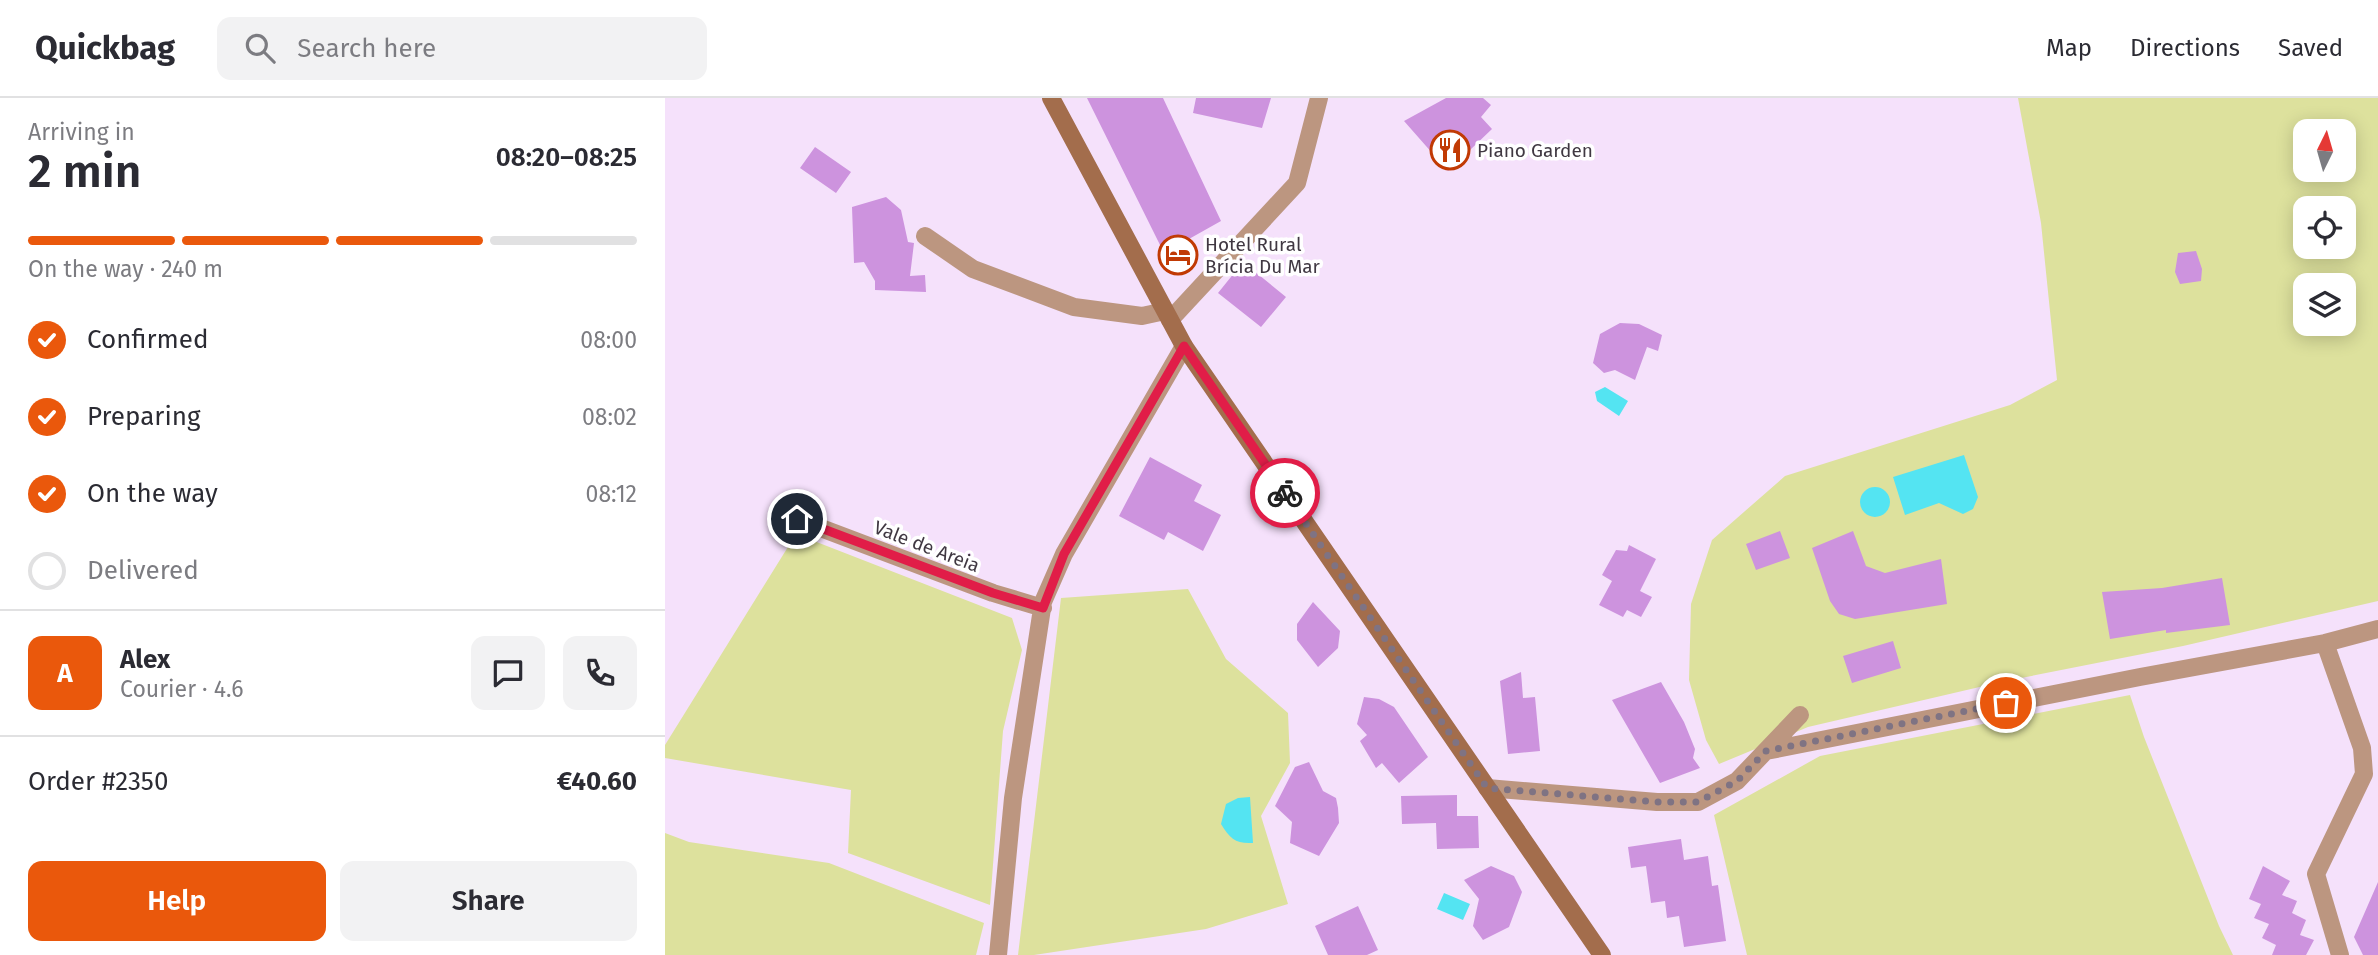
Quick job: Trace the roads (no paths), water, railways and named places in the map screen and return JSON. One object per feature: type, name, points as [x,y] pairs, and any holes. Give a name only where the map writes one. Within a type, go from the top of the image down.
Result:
[{"type":"street","points":[[1051,98],[1184,346],[1602,955]]},
{"type":"street","points":[[925,236],[973,269],[1074,307],[1142,316],[1167,316],[1297,183],[1319,98]]},
{"type":"street","points":[[999,955],[1013,798],[1043,608],[1064,554],[1184,346]]},
{"type":"street","name":"Vale de Areia","points":[[797,519],[993,593],[1043,608]]},
{"type":"street","points":[[1766,751],[2325,643],[2378,629]]},
{"type":"street","points":[[2325,643],[2362,748],[2364,774],[2316,874],[2340,955]]},
{"type":"street","points":[[1487,788],[1657,802],[1698,802],[1737,781],[1800,715]]},
{"type":"water","points":[[1605,387],[1628,401],[1619,416],[1597,401],[1595,392]]},
{"type":"water","points":[[1964,455],[1978,497],[1973,509],[1963,514],[1939,503],[1905,515],[1893,477]]},
{"type":"water","points":[[1875,487],[1886,491],[1890,502],[1886,513],[1875,517],[1864,513],[1860,502],[1864,491]]},
{"type":"water","points":[[1250,797],[1253,843],[1242,843],[1231,837],[1221,824],[1226,804],[1238,798]]},
{"type":"water","points":[[1444,893],[1470,904],[1463,920],[1437,909]]},
{"type":"place","name":"Piano Garden","points":[[1450,150]]},
{"type":"place","name":"Hotel Rural Brícia Du Mar","points":[[1178,255]]}]
